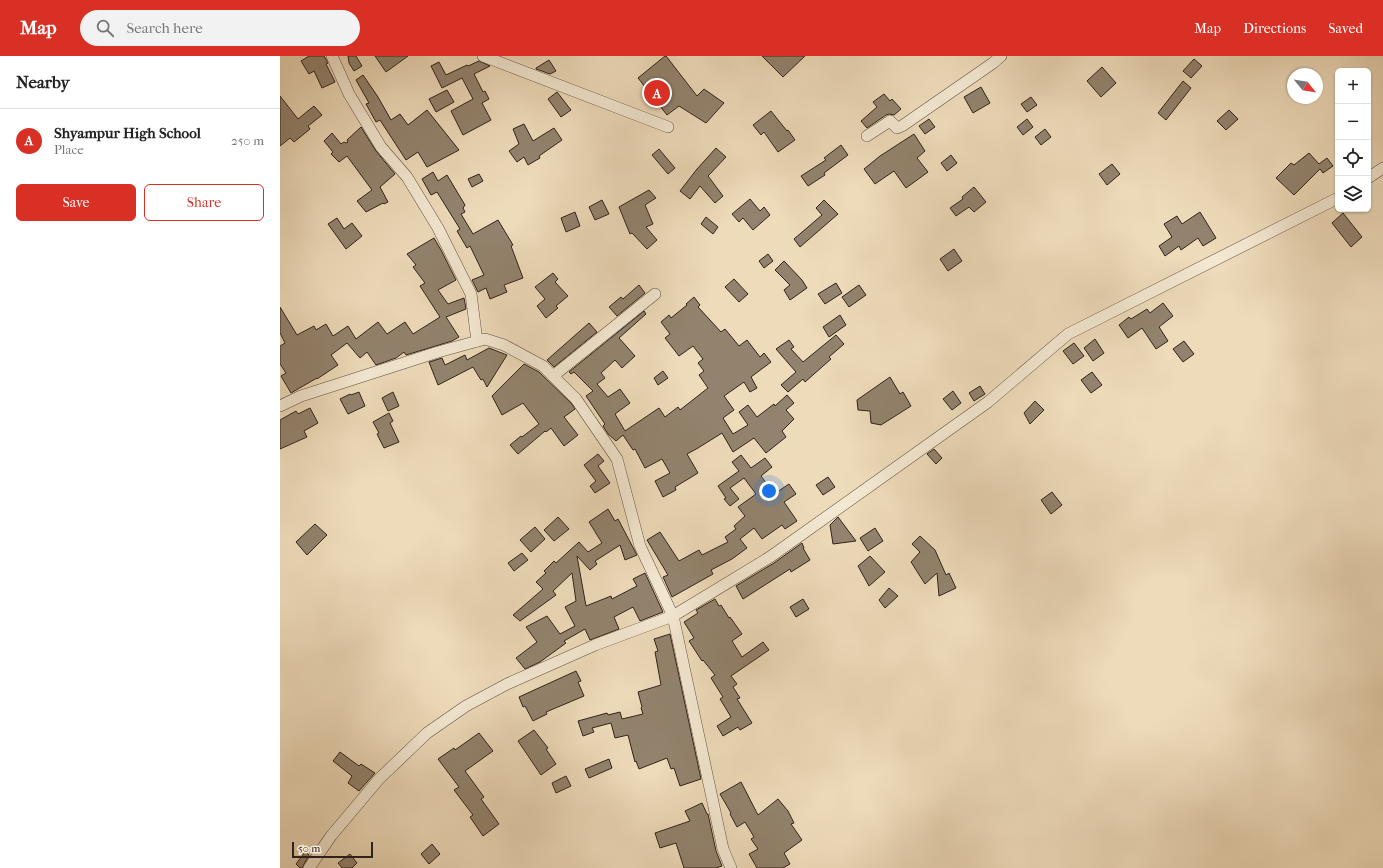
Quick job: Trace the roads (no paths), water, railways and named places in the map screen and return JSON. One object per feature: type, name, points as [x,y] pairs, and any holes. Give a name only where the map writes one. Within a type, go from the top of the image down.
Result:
[{"type":"street","points":[[332,56],[349,94],[381,147],[407,178],[438,228],[471,294],[477,341]]},
{"type":"street","points":[[483,56],[668,127]]},
{"type":"street","points":[[867,136],[890,121],[896,128],[902,126],[1001,56]]},
{"type":"street","points":[[1371,176],[1383,168]]},
{"type":"street","points":[[309,868],[331,836],[379,779],[427,733],[466,706],[507,684],[595,645],[673,616],[770,557],[982,407],[1068,334],[1335,200]]},
{"type":"street","points":[[553,376],[655,294]]},
{"type":"street","points":[[280,406],[301,396],[485,339],[504,345],[542,366],[576,399],[617,459],[640,546],[673,616],[723,849],[731,868]]},
{"type":"place","name":"Shyampur High School","points":[[657,93]]}]
